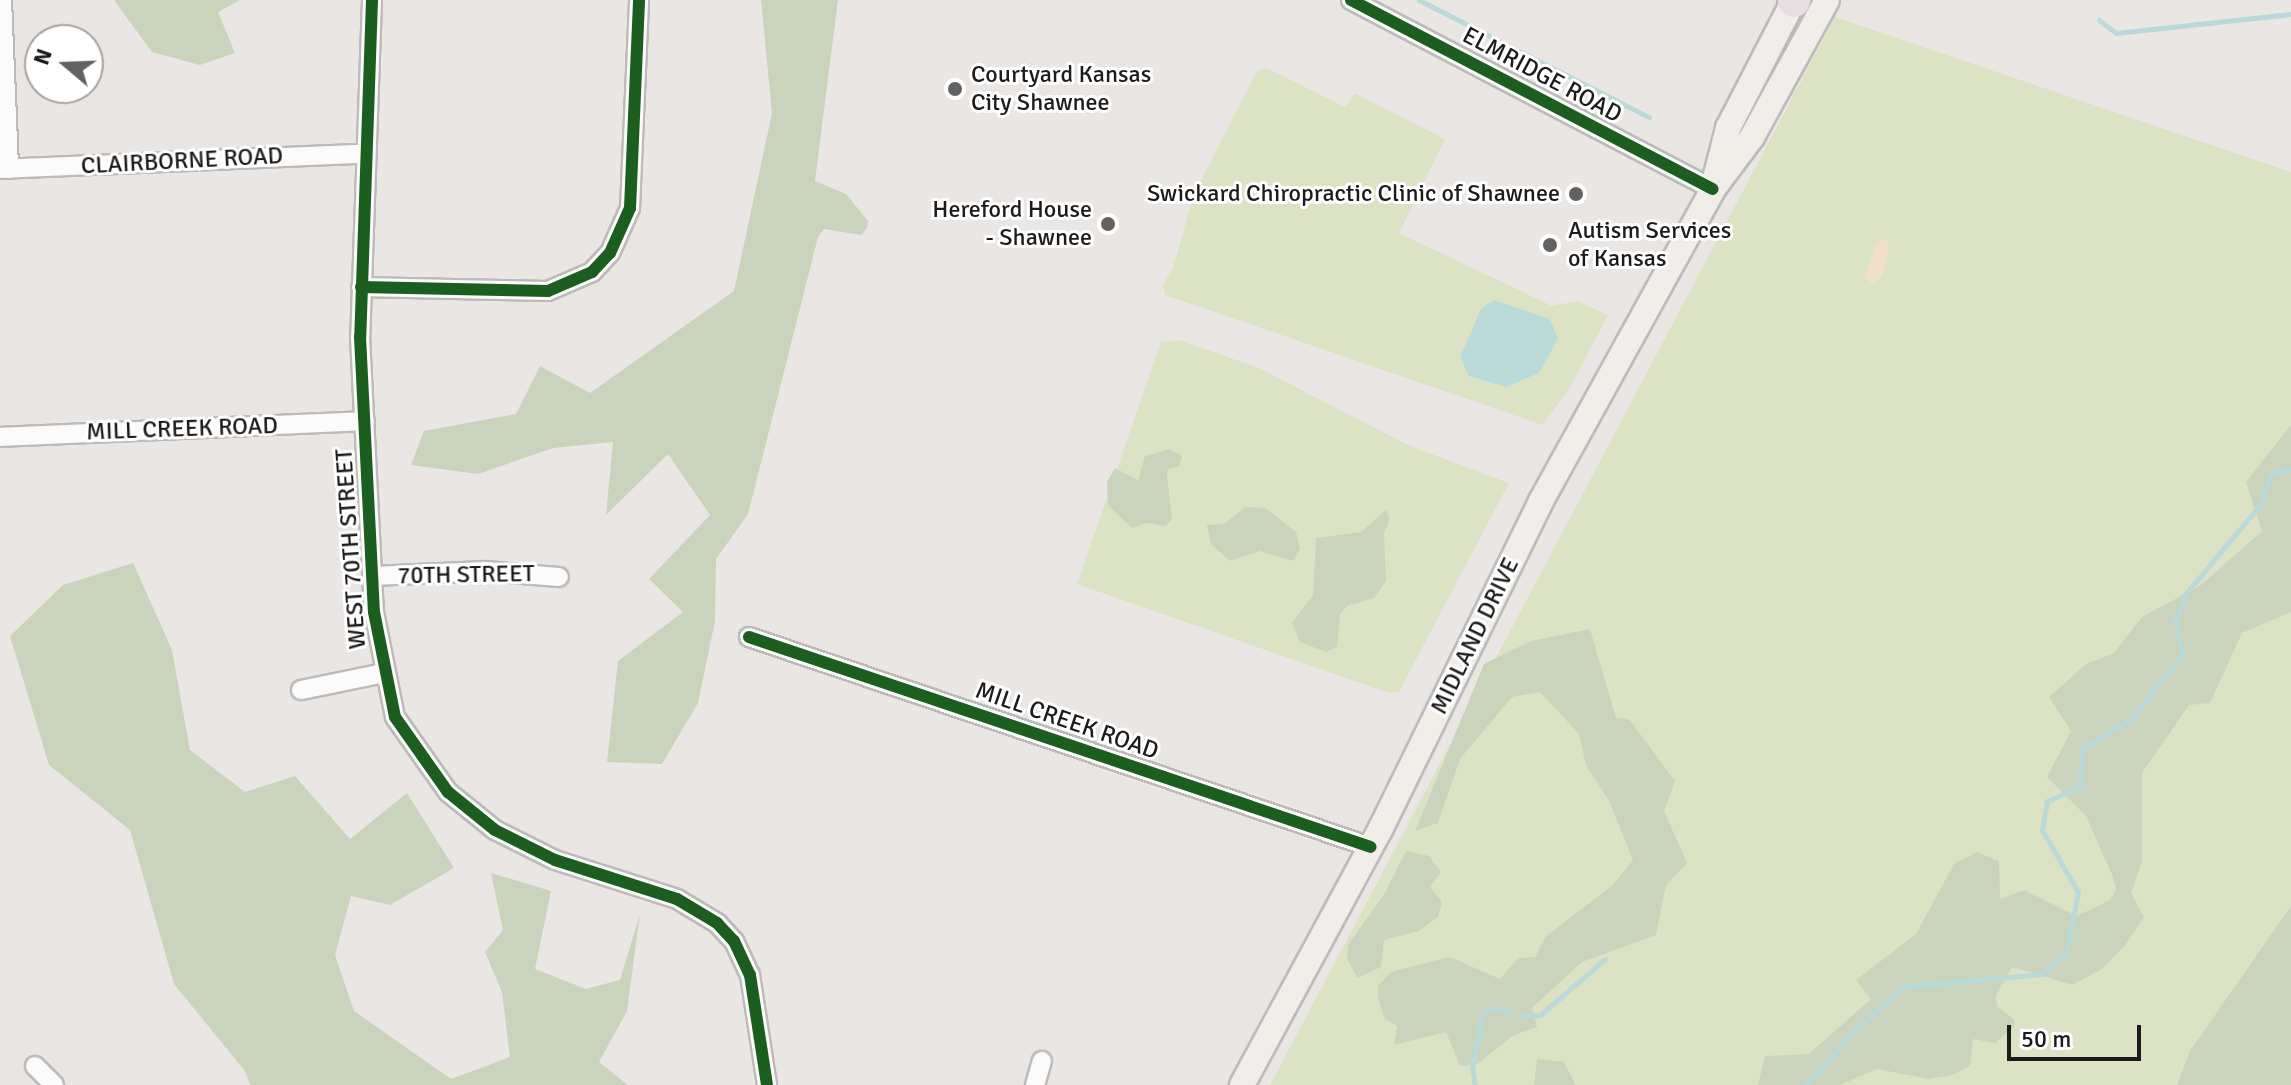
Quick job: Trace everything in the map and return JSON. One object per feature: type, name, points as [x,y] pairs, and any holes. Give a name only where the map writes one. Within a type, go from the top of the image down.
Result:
[{"type":"main road","name":"MIDLAND DRIVE","points":[[1713,189],[1728,128],[1794,0]]},
{"type":"main road","name":"MIDLAND DRIVE","points":[[1242,1085],[1371,847],[1541,501],[1713,189],[1752,137],[1827,0]]},
{"type":"street","points":[[2,0],[4,169]]},
{"type":"street","name":"WEST 70TH STREET","points":[[372,0],[361,287],[365,421],[373,576],[384,673],[395,717],[409,743],[464,808],[534,851],[699,909],[734,941],[750,975],[767,1085]]},
{"type":"street","points":[[361,287],[548,291],[592,272],[610,253],[630,208],[639,0]]},
{"type":"street","name":"ELMRIDGE ROAD","points":[[1351,0],[1713,189]]},
{"type":"street","name":"CLAIRBORNE ROAD","points":[[4,169],[365,154]]},
{"type":"street","name":"MILL CREEK ROAD","points":[[0,437],[365,421]]},
{"type":"street","name":"70TH STREET","points":[[373,576],[498,571],[559,577]]},
{"type":"street","name":"MILL CREEK ROAD","points":[[749,637],[1371,847]]},
{"type":"street","points":[[301,690],[384,673]]},
{"type":"street","points":[[1035,1085],[1042,1061]]},
{"type":"street","points":[[35,1066],[54,1085]]},
{"type":"green space","points":[[114,0],[240,0],[218,12],[235,53],[200,65],[152,52]]},
{"type":"green space","points":[[761,0],[838,0],[815,181],[846,194],[868,221],[867,228],[861,235],[824,229],[818,237],[748,514],[716,559],[715,621],[698,703],[662,764],[607,762],[618,661],[683,612],[649,579],[710,515],[668,454],[606,515],[613,442],[553,448],[478,474],[411,465],[424,431],[516,414],[540,366],[590,393],[734,291],[772,113]]},
{"type":"green space","points":[[1835,17],[2291,172],[2291,1085],[1270,1085]]},
{"type":"green space","points":[[1267,68],[1345,107],[1355,94],[1445,139],[1399,233],[1552,306],[1577,301],[1608,315],[1571,386],[1543,425],[1165,295],[1163,284],[1172,271],[1194,194],[1257,71]]},
{"type":"green space","points":[[1179,340],[1259,368],[1410,446],[1509,483],[1399,692],[1389,693],[1077,584],[1161,342]]},
{"type":"green space","points":[[2291,425],[2291,612],[2242,633],[2210,703],[2189,705],[2142,773],[2142,861],[2131,893],[2144,917],[2126,944],[2102,969],[2072,985],[2012,967],[1996,996],[1997,1006],[2015,1020],[2014,1027],[1995,1043],[1973,1039],[1970,1066],[1952,1075],[1929,1079],[1877,1069],[1840,1085],[1758,1085],[1765,1056],[1809,1054],[1871,999],[1856,980],[1916,934],[1954,864],[1977,852],[1999,861],[2000,899],[2024,890],[2077,916],[2110,900],[2116,890],[2113,877],[2086,816],[2047,777],[2071,731],[2049,697],[2086,664],[2114,653],[2142,617],[2201,585],[2262,531],[2246,482]]},
{"type":"green space","points":[[1170,449],[1182,456],[1179,467],[1168,469],[1172,520],[1165,526],[1147,523],[1132,528],[1108,505],[1107,482],[1115,468],[1138,480],[1145,456]]},
{"type":"green space","points":[[1245,507],[1265,508],[1296,532],[1300,548],[1293,561],[1260,551],[1230,561],[1211,544],[1207,525],[1224,524]]},
{"type":"green space","points":[[1386,510],[1390,519],[1384,533],[1386,581],[1374,598],[1347,606],[1340,614],[1337,647],[1326,652],[1300,642],[1292,623],[1313,595],[1316,538],[1361,532]]},
{"type":"green space","points":[[133,563],[172,650],[190,750],[245,792],[295,776],[350,839],[407,793],[454,868],[390,905],[351,896],[335,955],[354,1011],[451,1079],[510,1057],[502,992],[485,952],[503,930],[491,873],[551,891],[535,969],[586,989],[620,980],[640,914],[627,1011],[599,1062],[628,1085],[250,1085],[245,1071],[174,984],[130,830],[49,765],[10,636],[63,585]]},
{"type":"green space","points":[[1590,629],[1616,718],[1629,719],[1675,781],[1664,811],[1687,863],[1666,885],[1656,935],[1582,962],[1532,1008],[1537,1027],[1514,1035],[1476,1065],[1460,1066],[1446,1032],[1394,1045],[1397,1026],[1385,1019],[1378,999],[1378,986],[1391,972],[1450,957],[1500,979],[1518,958],[1535,957],[1545,937],[1613,885],[1633,860],[1609,801],[1586,765],[1579,734],[1540,692],[1512,697],[1460,759],[1438,823],[1415,831],[1484,664],[1531,641]]},
{"type":"green space","points":[[1406,851],[1429,856],[1441,872],[1430,887],[1442,902],[1438,917],[1419,931],[1384,940],[1381,967],[1357,978],[1347,958],[1348,945],[1385,893]]},
{"type":"green space","points":[[2291,906],[2291,1085],[2177,1085],[2190,1051]]},
{"type":"green space","points":[[1537,1059],[1564,1062],[1576,1085],[1534,1085]]},
{"type":"sand","points":[[1885,239],[1890,247],[1882,277],[1872,284],[1865,276],[1878,242]]},
{"type":"water","points":[[1494,300],[1550,319],[1558,339],[1539,373],[1506,387],[1469,376],[1460,357],[1481,309]]},
{"type":"waterway","points":[[1419,0],[1649,117]]},
{"type":"waterway","points":[[2099,20],[2116,33],[2291,14]]},
{"type":"waterway","points":[[1806,1085],[1850,1035],[1903,987],[2041,974],[2066,954],[2078,892],[2042,830],[2047,801],[2080,787],[2083,748],[2131,719],[2183,654],[2175,622],[2187,592],[2260,505],[2271,474],[2291,469]]},
{"type":"waterway","points":[[1520,1015],[1540,1015],[1605,959]]},
{"type":"waterway","points":[[1475,1085],[1472,1068],[1482,1015],[1492,1008],[1509,1012]]},
{"type":"cycle path","points":[[372,0],[360,337],[374,612],[395,717],[448,792],[495,830],[555,860],[677,899],[717,923],[734,941],[750,975],[767,1085]]},
{"type":"cycle path","points":[[361,287],[548,291],[592,272],[610,253],[630,208],[639,0]]},
{"type":"cycle path","points":[[1351,0],[1713,189]]},
{"type":"cycle path","points":[[749,637],[1371,847]]},
{"type":"place","name":"Courtyard Kansas City Shawnee","points":[[955,89]]},
{"type":"place","name":"Swickard Chiropractic Clinic of Shawnee","points":[[1576,194]]},
{"type":"place","name":"Hereford House - Shawnee","points":[[1108,224]]},
{"type":"place","name":"Autism Services of Kansas","points":[[1550,245]]}]
